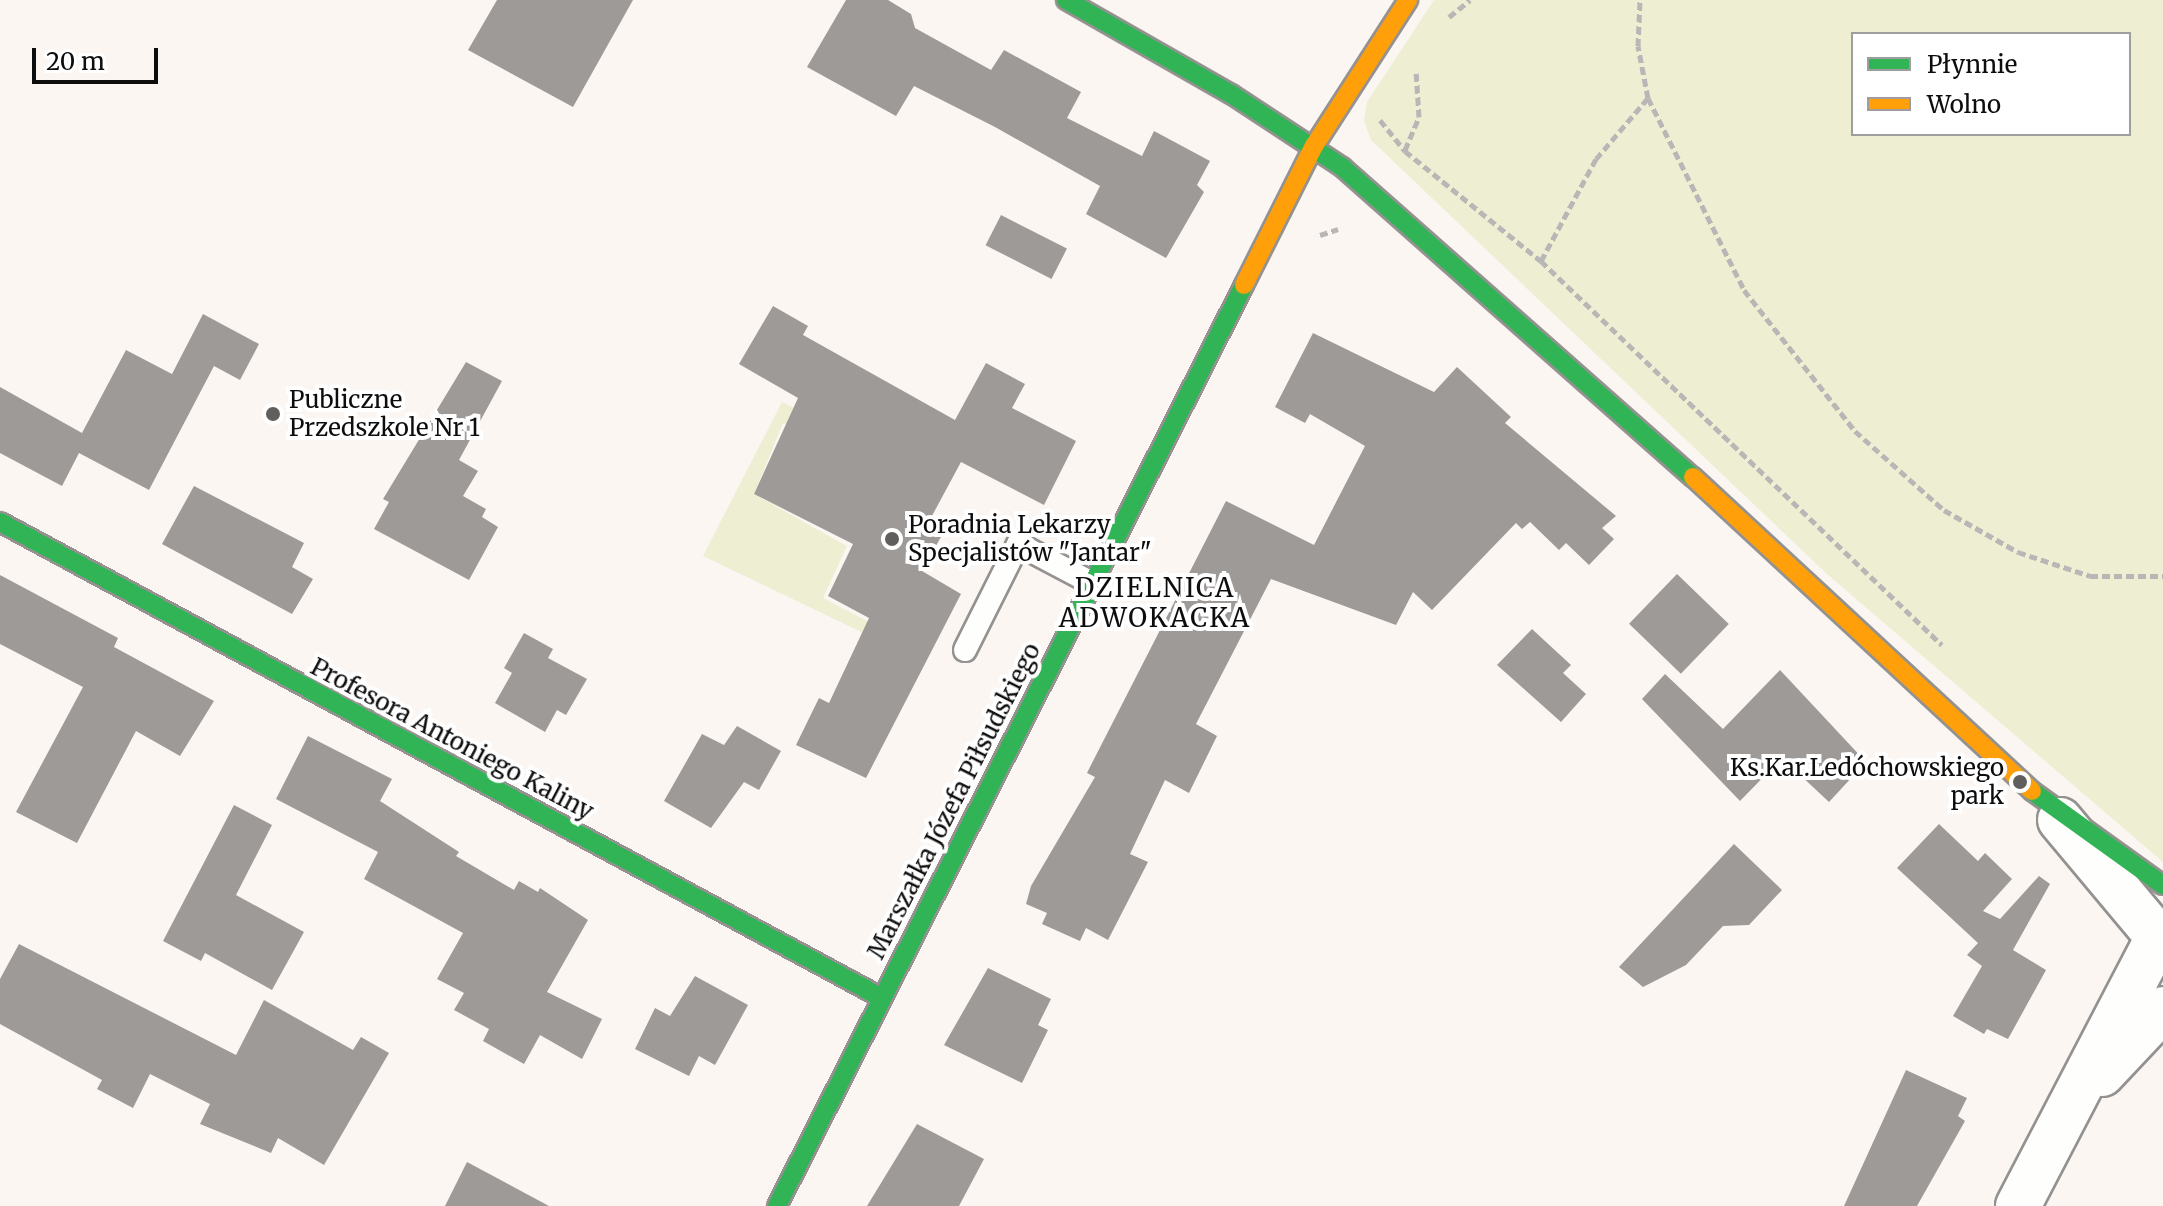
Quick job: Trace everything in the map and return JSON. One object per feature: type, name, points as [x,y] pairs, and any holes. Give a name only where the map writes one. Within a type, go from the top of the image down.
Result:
[{"type":"street","points":[[1066,0],[1314,146],[1638,425],[2045,803],[2157,939],[2018,1206]]},
{"type":"street","name":"Marszałka Józefa Piłsudskiego","points":[[777,1206],[1314,146],[1408,0]]},
{"type":"street","name":"Profesora Antoniego Kaliny","points":[[0,522],[882,998]]},
{"type":"street","points":[[2045,803],[2163,885]]},
{"type":"street","points":[[2064,1113],[2163,1009]]},
{"type":"lane","points":[[965,650],[1018,544],[1092,583]]},
{"type":"path","points":[[1437,29],[1470,0]]},
{"type":"path","points":[[1640,0],[1638,46],[1648,98],[1744,290],[1855,431],[1944,510],[2018,552],[2090,576],[2163,576]]},
{"type":"path","points":[[1405,151],[1419,117],[1417,66]]},
{"type":"path","points":[[1360,74],[1384,91],[1375,114],[1405,151],[1541,261],[1945,648]]},
{"type":"path","points":[[1541,261],[1596,159],[1648,98]]},
{"type":"green space","points":[[1434,0],[2163,0],[2163,862],[1828,575],[1371,140],[1364,121],[1367,102]]},
{"type":"green space","points":[[782,402],[804,413],[798,429],[783,423],[754,494],[847,546],[823,598],[890,633],[884,643],[703,556]]},
{"type":"building","points":[[497,0],[633,0],[573,107],[468,50]]},
{"type":"building","points":[[846,0],[888,0],[911,14],[915,28],[991,70],[1004,50],[1081,92],[1067,118],[1142,156],[1154,131],[1210,161],[1197,185],[1204,192],[1166,258],[1086,214],[1100,186],[995,127],[914,86],[896,116],[807,67]]},
{"type":"building","points":[[1001,215],[1067,249],[1051,279],[986,245]]},
{"type":"building","points":[[773,306],[808,326],[803,335],[955,420],[986,363],[1025,384],[1012,408],[1076,441],[1044,505],[961,462],[926,527],[942,535],[922,571],[961,594],[866,778],[796,745],[819,698],[829,703],[869,618],[828,596],[853,544],[754,494],[798,398],[739,364]]},
{"type":"building","points":[[203,314],[259,344],[240,380],[214,366],[149,490],[79,453],[62,486],[0,453],[0,387],[82,433],[126,350],[172,374]]},
{"type":"building","points":[[1313,333],[1434,392],[1457,367],[1511,417],[1505,423],[1616,516],[1602,528],[1614,539],[1589,565],[1566,543],[1559,550],[1530,522],[1522,529],[1516,523],[1432,610],[1413,592],[1396,625],[1271,579],[1196,724],[1217,736],[1189,793],[1165,780],[1130,854],[1148,862],[1108,940],[1086,928],[1080,941],[1042,924],[1047,913],[1026,904],[1031,886],[1095,777],[1087,773],[1226,501],[1314,545],[1365,446],[1310,414],[1305,423],[1275,407]]},
{"type":"building","points":[[466,362],[502,381],[459,460],[478,471],[463,496],[486,509],[482,517],[498,527],[469,580],[374,529],[389,502],[383,499]]},
{"type":"building","points":[[194,486],[304,543],[292,567],[313,579],[292,614],[162,544]]},
{"type":"building","points":[[1677,574],[1729,624],[1681,674],[1629,624]]},
{"type":"building","points":[[0,575],[118,638],[114,647],[214,701],[180,756],[136,731],[77,843],[16,812],[83,687],[0,644]]},
{"type":"building","points":[[1532,629],[1571,665],[1563,673],[1586,694],[1561,722],[1497,665]]},
{"type":"building","points":[[524,633],[553,649],[548,658],[587,679],[566,715],[557,710],[545,732],[495,703],[512,673],[504,668]]},
{"type":"building","points":[[1780,670],[1866,762],[1829,802],[1782,758],[1740,801],[1642,699],[1665,674],[1723,729]]},
{"type":"building","points":[[737,726],[781,751],[759,790],[744,782],[711,828],[664,801],[702,734],[724,745]]},
{"type":"building","points":[[308,736],[392,779],[380,801],[459,852],[456,856],[514,890],[519,881],[538,892],[540,888],[588,920],[547,992],[602,1019],[582,1059],[540,1035],[524,1064],[483,1041],[489,1029],[454,1010],[464,993],[437,979],[463,933],[364,879],[378,852],[276,799]]},
{"type":"building","points":[[234,805],[272,825],[236,895],[304,932],[272,990],[205,953],[201,961],[163,941]]},
{"type":"building","points":[[1939,824],[1978,861],[1985,853],[2012,879],[1983,911],[2000,919],[2039,876],[2050,884],[2013,950],[2046,970],[2008,1039],[1987,1029],[1984,1034],[1953,1016],[1982,966],[1967,955],[1978,943],[1897,868]]},
{"type":"building","points":[[1734,844],[1782,890],[1749,925],[1723,926],[1686,965],[1643,987],[1619,967]]},
{"type":"building","points":[[19,944],[236,1055],[264,1000],[353,1050],[361,1037],[389,1053],[324,1165],[278,1138],[271,1153],[200,1124],[210,1104],[150,1074],[133,1108],[97,1089],[102,1080],[0,1024],[0,979]]},
{"type":"building","points":[[988,968],[1051,999],[1038,1025],[1048,1030],[1022,1083],[944,1045]]},
{"type":"building","points":[[695,976],[748,1005],[715,1065],[699,1056],[689,1076],[635,1049],[655,1008],[670,1016]]},
{"type":"building","points":[[1906,1070],[1967,1098],[1958,1116],[1965,1121],[1917,1206],[1844,1206]]},
{"type":"building","points":[[917,1124],[984,1159],[959,1206],[867,1206]]},
{"type":"building","points":[[467,1162],[549,1206],[445,1206]]},
{"type":"traffic: fast","points":[[1066,0],[1231,94],[1342,167],[1693,477]]},
{"type":"traffic: fast","points":[[777,1206],[1244,285]]},
{"type":"traffic: fast","points":[[0,522],[882,998]]},
{"type":"traffic: fast","points":[[2032,791],[2163,885]]},
{"type":"traffic: slow","points":[[1244,285],[1314,146],[1408,0]]},
{"type":"traffic: slow","points":[[1693,477],[2032,791]]},
{"type":"place","name":"Publiczne Przedszkole Nr 1","points":[[273,414]]},
{"type":"place","name":"Poradnia Lekarzy Specjalistów \"Jantar\"","points":[[892,539]]},
{"type":"place","name":"Ks.Kar.Ledóchowskiego park","points":[[2020,782]]},
{"type":"district","name":"DZIELNICA ADWOKACKA","points":[[1155,603]]}]
